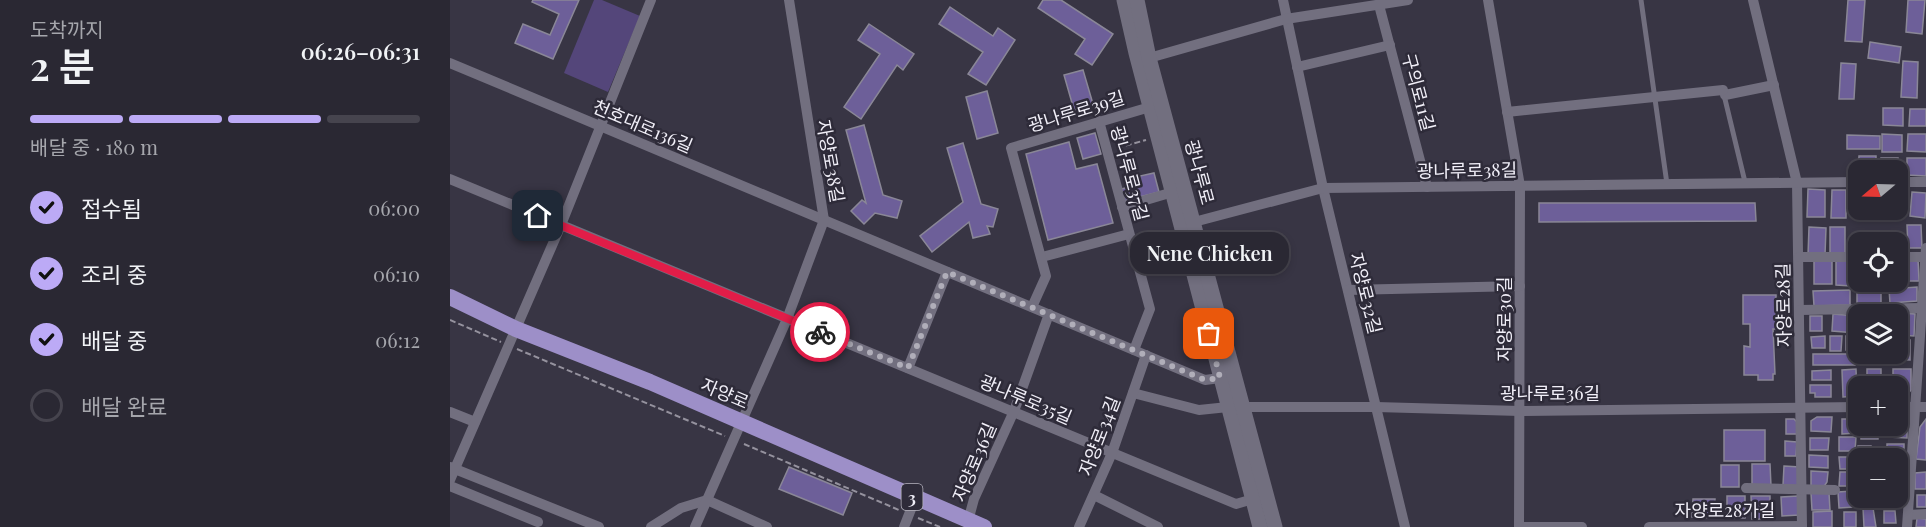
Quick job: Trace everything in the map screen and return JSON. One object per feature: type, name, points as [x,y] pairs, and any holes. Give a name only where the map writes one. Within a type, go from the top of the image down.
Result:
[{"type":"main road","name":"광나루로","points":[[1124,0],[1220,378],[1235,407],[1275,527]]},
{"type":"main road","name":"광나루로","points":[[1137,0],[1149,58],[1194,222],[1260,527]]},
{"type":"main road","name":"자양로","points":[[450,297],[516,329],[742,422],[912,506],[984,527]]},
{"type":"street","points":[[450,480],[452,468],[475,422],[561,225],[651,0]]},
{"type":"street","name":"자양로38길","points":[[695,527],[787,319],[824,220],[789,0]]},
{"type":"street","name":"자양로32길","points":[[1283,0],[1323,188],[1405,527]]},
{"type":"street","points":[[1149,58],[1286,19],[1408,0]]},
{"type":"street","name":"자양로30길","points":[[1488,0],[1520,186],[1519,527]]},
{"type":"street","name":"자양로28길","points":[[1753,0],[1797,183],[1802,527]]},
{"type":"street","name":"구의로11길","points":[[1379,4],[1427,187]]},
{"type":"street","points":[[1297,67],[1390,45]]},
{"type":"street","name":"천호대로136길","points":[[450,63],[824,220]]},
{"type":"street","points":[[1507,112],[1655,97],[1724,93],[1774,85]]},
{"type":"street","name":"광나루로39길","points":[[1042,257],[1011,148],[1150,107]]},
{"type":"street","name":"광나루로37길","points":[[1099,121],[1150,309],[1134,350]]},
{"type":"street","name":"광나루로35길","points":[[450,179],[1236,504],[1253,499]]},
{"type":"street","name":"광나루로38길","points":[[1194,222],[1323,188],[1848,182]]},
{"type":"street","points":[[1908,182],[1926,182]]},
{"type":"street","name":"광나루로","points":[[1122,207],[1173,192]]},
{"type":"street","points":[[824,220],[1205,380],[1220,378]]},
{"type":"street","name":"광나루로37길","points":[[1042,257],[1130,234]]},
{"type":"street","points":[[1907,527],[1926,248]]},
{"type":"street","points":[[1032,307],[1046,276],[1042,257]]},
{"type":"street","points":[[1799,257],[1848,257]]},
{"type":"street","points":[[1908,257],[1925,257]]},
{"type":"street","points":[[908,368],[947,272]]},
{"type":"street","points":[[1348,290],[1520,286]]},
{"type":"street","points":[[1800,310],[1922,308]]},
{"type":"street","name":"자양로36길","points":[[968,521],[974,500],[1014,411],[1049,314]]},
{"type":"street","name":"자양로34길","points":[[1079,527],[1112,453],[1146,355]]},
{"type":"street","points":[[1133,393],[1199,410],[1235,407]]},
{"type":"street","name":"광나루로36길","points":[[1235,407],[1376,406],[1520,411],[1848,406]]},
{"type":"street","points":[[1908,407],[1926,407]]},
{"type":"street","points":[[450,412],[475,422]]},
{"type":"street","points":[[452,468],[599,527]]},
{"type":"street","points":[[450,486],[539,524],[543,503]]},
{"type":"street","points":[[1746,488],[1835,490]]},
{"type":"street","points":[[1094,495],[1158,527]]},
{"type":"street","points":[[651,527],[681,508],[707,500],[767,527]]},
{"type":"street","points":[[904,527],[912,506]]},
{"type":"street","points":[[1908,515],[1926,514]]},
{"type":"street","points":[[1519,527],[1582,527]]},
{"type":"street","name":"자양로28가길","points":[[1649,527],[1802,527]]},
{"type":"lane","points":[[1641,0],[1668,185]]},
{"type":"lane","points":[[1724,93],[1746,184]]},
{"type":"path","points":[[1106,152],[1155,138]]},
{"type":"path","points":[[450,320],[734,439],[912,506],[940,527]]},
{"type":"shaded area","points":[[594,0],[602,0],[640,16],[608,92],[564,73]]},
{"type":"building","points":[[533,0],[579,0],[553,59],[515,43],[523,24],[550,35],[559,14],[532,2]]},
{"type":"building","points":[[1043,0],[1061,0],[1113,34],[1092,65],[1075,54],[1085,39],[1038,8]]},
{"type":"building","points":[[1848,0],[1865,0],[1862,42],[1845,41]]},
{"type":"building","points":[[1908,0],[1925,0],[1922,34],[1906,32]]},
{"type":"building","points":[[950,7],[993,36],[998,28],[1015,40],[986,85],[968,74],[983,52],[939,24]]},
{"type":"building","points":[[869,24],[914,54],[903,70],[897,65],[861,119],[844,107],[880,54],[858,40]]},
{"type":"building","points":[[1870,42],[1901,47],[1899,63],[1868,58]]},
{"type":"building","points":[[1903,61],[1918,62],[1917,98],[1901,97]]},
{"type":"building","points":[[1841,63],[1856,64],[1854,99],[1839,99]]},
{"type":"building","points":[[1083,70],[1093,104],[1074,110],[1064,75]]},
{"type":"building","points":[[987,91],[998,133],[977,139],[966,97]]},
{"type":"building","points":[[1883,108],[1903,108],[1903,126],[1883,125]]},
{"type":"building","points":[[1910,109],[1926,109],[1926,126],[1909,126]]},
{"type":"building","points":[[864,125],[883,195],[902,201],[897,218],[875,213],[864,224],[851,211],[862,200],[866,203],[846,130]]},
{"type":"building","points":[[1095,133],[1101,154],[1083,159],[1077,138]]},
{"type":"building","points":[[1882,134],[1902,135],[1902,152],[1882,152]]},
{"type":"building","points":[[1908,134],[1926,134],[1926,152],[1907,151]]},
{"type":"building","points":[[1847,135],[1880,136],[1880,149],[1847,149]]},
{"type":"building","points":[[1069,142],[1076,169],[1097,164],[1113,223],[1048,240],[1026,154]]},
{"type":"building","points":[[963,143],[981,204],[998,209],[993,227],[987,226],[990,234],[973,238],[969,222],[932,252],[920,236],[963,202],[947,148]]},
{"type":"building","points":[[1859,156],[1876,156],[1876,160],[1859,160]]},
{"type":"building","points":[[1881,158],[1898,158],[1898,160],[1881,160]]},
{"type":"building","points":[[1907,158],[1926,158],[1926,176],[1908,175]]},
{"type":"building","points":[[1154,173],[1159,192],[1124,201],[1121,189],[1141,184],[1140,176]]},
{"type":"building","points":[[1808,189],[1825,190],[1825,217],[1807,217]]},
{"type":"building","points":[[1832,190],[1846,190],[1846,218],[1831,218]]},
{"type":"building","points":[[1912,192],[1926,193],[1925,218],[1910,216]]},
{"type":"building","points":[[1539,203],[1755,203],[1756,221],[1539,222]]},
{"type":"building","points":[[1907,225],[1921,225],[1922,248],[1908,248]]},
{"type":"building","points":[[1809,227],[1826,228],[1825,255],[1808,255]]},
{"type":"building","points":[[1830,227],[1845,227],[1845,254],[1830,254]]},
{"type":"building","points":[[1918,259],[1919,281],[1908,281],[1908,260]]},
{"type":"building","points":[[1848,260],[1848,286],[1836,285],[1836,261]]},
{"type":"building","points":[[1814,261],[1832,261],[1832,284],[1814,284]]},
{"type":"building","points":[[1917,287],[1917,301],[1890,303],[1889,292],[1908,292],[1908,288]]},
{"type":"building","points":[[1848,290],[1850,304],[1814,306],[1813,291]]},
{"type":"building","points":[[1857,292],[1881,292],[1881,304],[1857,304]]},
{"type":"building","points":[[1743,295],[1776,295],[1773,380],[1758,380],[1758,375],[1744,375],[1744,346],[1750,347],[1750,324],[1743,324]]},
{"type":"building","points":[[1908,313],[1915,314],[1914,336],[1908,336]]},
{"type":"building","points":[[1833,314],[1848,315],[1848,332],[1832,331]]},
{"type":"building","points":[[1810,316],[1822,316],[1822,331],[1810,331]]},
{"type":"building","points":[[1825,336],[1825,348],[1812,348],[1811,337]]},
{"type":"building","points":[[1830,336],[1842,336],[1841,351],[1830,351]]},
{"type":"building","points":[[1846,336],[1848,336],[1848,350],[1846,350]]},
{"type":"building","points":[[1908,340],[1910,340],[1910,360],[1908,360]]},
{"type":"building","points":[[1813,354],[1848,354],[1848,364],[1855,364],[1855,365],[1813,365]]},
{"type":"building","points":[[1856,369],[1856,376],[1848,376],[1848,397],[1843,397],[1842,370]]},
{"type":"building","points":[[1867,369],[1881,369],[1881,376],[1867,376]]},
{"type":"building","points":[[1893,369],[1911,369],[1911,390],[1908,394],[1908,376],[1893,376]]},
{"type":"building","points":[[1831,370],[1831,380],[1812,380],[1812,371]]},
{"type":"building","points":[[1810,385],[1831,385],[1831,397],[1815,397],[1815,393],[1810,393]]},
{"type":"building","points":[[1817,417],[1832,417],[1831,432],[1811,431],[1811,421]]},
{"type":"building","points":[[1786,419],[1794,419],[1799,424],[1799,434],[1786,434]]},
{"type":"building","points":[[1842,419],[1848,419],[1848,434],[1842,434]]},
{"type":"building","points":[[1926,419],[1926,460],[1916,459],[1920,427]]},
{"type":"building","points":[[1724,430],[1765,430],[1765,461],[1724,461]]},
{"type":"building","points":[[1861,436],[1878,436],[1878,439],[1861,439]]},
{"type":"building","points":[[1907,436],[1907,438],[1888,437]]},
{"type":"building","points":[[1839,437],[1856,437],[1855,448],[1839,451]]},
{"type":"building","points":[[1810,438],[1829,438],[1828,450],[1810,450]]},
{"type":"building","points":[[1785,441],[1797,442],[1796,456],[1785,456]]},
{"type":"building","points":[[1887,444],[1904,444],[1904,448],[1887,448]]},
{"type":"building","points":[[1858,446],[1871,446],[1871,448],[1858,448]]},
{"type":"building","points":[[1809,455],[1828,456],[1828,468],[1809,467]]},
{"type":"building","points":[[1839,457],[1848,457],[1848,469],[1840,469]]},
{"type":"building","points":[[1752,464],[1770,464],[1771,486],[1752,486]]},
{"type":"building","points":[[1721,465],[1739,465],[1739,487],[1721,487]]},
{"type":"building","points":[[1784,466],[1800,467],[1799,486],[1783,485]]},
{"type":"building","points":[[789,467],[852,493],[843,515],[779,489]]},
{"type":"building","points":[[1811,471],[1828,472],[1827,482],[1823,488],[1811,488]]},
{"type":"building","points":[[1840,472],[1848,472],[1848,486],[1839,486]]},
{"type":"building","points":[[1926,472],[1926,489],[1915,489],[1915,473]]},
{"type":"building","points":[[1848,491],[1848,507],[1839,508],[1838,492]]},
{"type":"building","points":[[1811,493],[1829,493],[1830,510],[1812,510]]},
{"type":"building","points":[[1917,495],[1926,495],[1926,507],[1917,507]]},
{"type":"building","points":[[1727,496],[1745,496],[1745,518],[1727,518]]},
{"type":"building","points":[[1751,496],[1770,496],[1770,519],[1752,519]]},
{"type":"building","points":[[1798,496],[1799,515],[1782,516],[1781,497]]},
{"type":"building","points":[[1693,499],[1715,499],[1714,518],[1692,517]]},
{"type":"building","points":[[1863,508],[1873,508],[1876,527],[1864,527]]},
{"type":"building","points":[[1832,511],[1832,527],[1813,527],[1813,512]]},
{"type":"building","points":[[1884,511],[1895,511],[1896,523],[1884,523]]},
{"type":"building","points":[[1844,512],[1856,512],[1856,527],[1844,527]]},
{"type":"building","points":[[1917,518],[1926,519],[1926,527],[1916,527]]},
{"type":"way so far","points":[[820,332],[908,368],[947,272],[1205,380],[1220,378],[1209,334]]},
{"type":"place","name":"Nene Chicken","points":[[1209,334]]},
{"type":"route","points":[[538,216],[820,332]]}]
